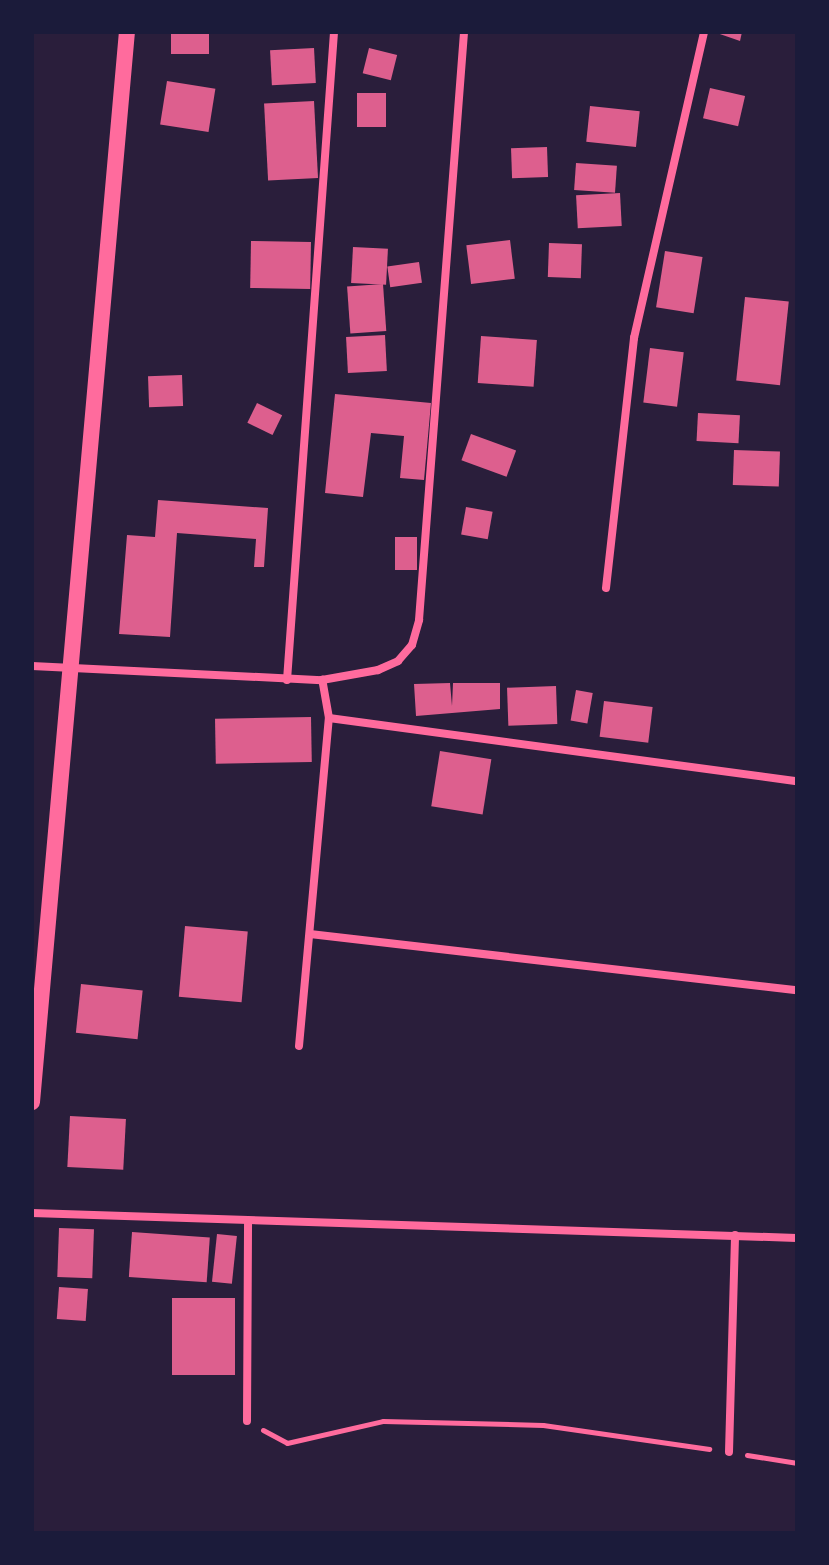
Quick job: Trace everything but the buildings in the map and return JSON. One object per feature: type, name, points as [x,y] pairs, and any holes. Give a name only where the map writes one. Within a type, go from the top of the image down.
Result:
[{"type":"main road","points":[[32,1102],[127,32]]},
{"type":"street","points":[[287,680],[334,32]]},
{"type":"street","points":[[32,666],[322,680],[378,670],[398,661],[412,645],[419,620],[464,32]]},
{"type":"street","points":[[606,588],[634,338],[704,32]]},
{"type":"street","points":[[299,1046],[329,718],[322,680]]},
{"type":"street","points":[[329,718],[797,781]]},
{"type":"street","points":[[310,934],[797,990]]},
{"type":"street","points":[[32,1213],[248,1223],[797,1238]]},
{"type":"street","points":[[247,1421],[248,1223]]},
{"type":"street","points":[[729,1452],[735,1235]]},
{"type":"path","points":[[247,1421],[287,1443],[383,1421],[543,1425],[797,1463]]},
{"type":"shaded area","points":[[32,32],[797,32],[797,1533],[32,1533]]}]
